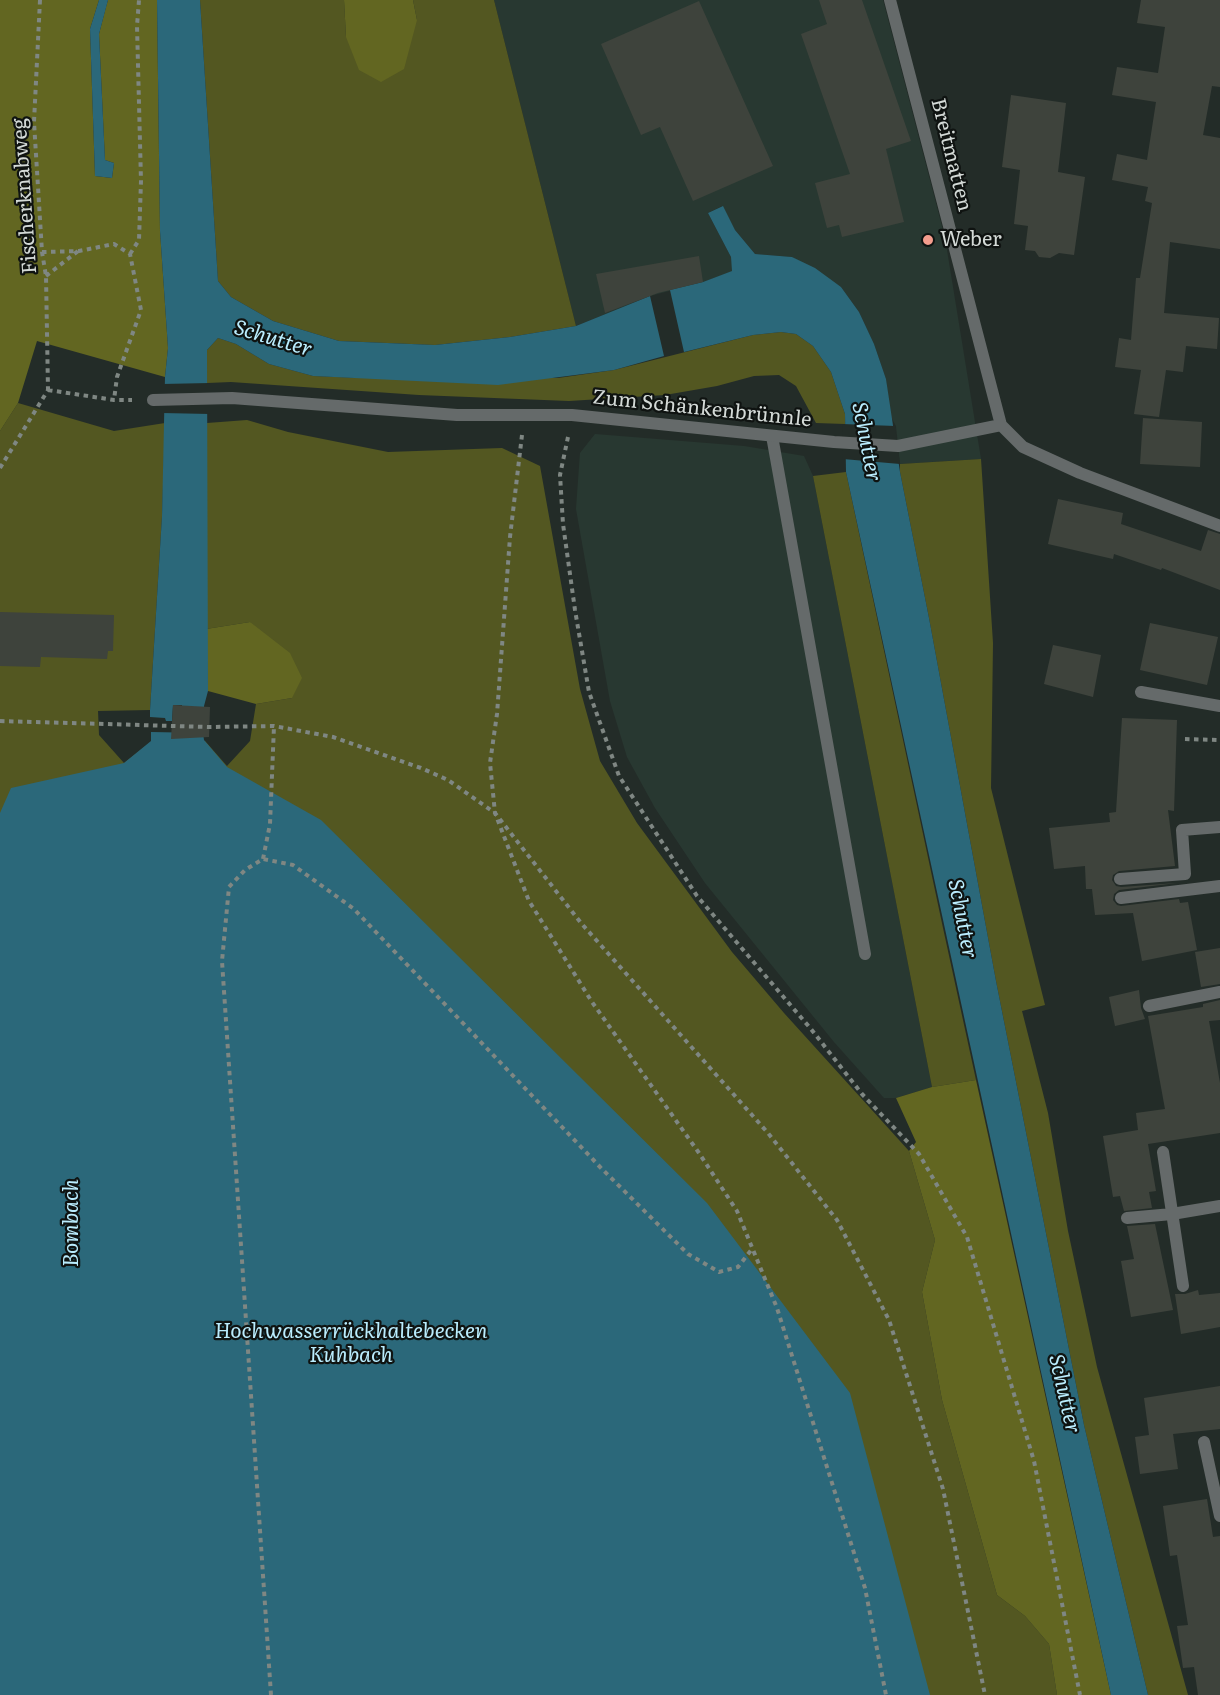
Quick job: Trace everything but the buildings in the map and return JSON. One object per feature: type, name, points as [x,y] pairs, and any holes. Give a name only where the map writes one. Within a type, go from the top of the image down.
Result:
[{"type":"street","name":"Breitmatten","points":[[890,0],[1001,425]]},
{"type":"street","name":"Zum Schänkenbrünnle","points":[[153,400],[232,398],[458,415],[572,415],[834,442],[898,446],[1001,425]]},
{"type":"street","points":[[1001,425],[1023,447],[1080,473],[1220,526]]},
{"type":"street","points":[[772,436],[865,954]]},
{"type":"street","points":[[1141,692],[1220,706]]},
{"type":"street","points":[[1120,879],[1185,874],[1182,830],[1220,827]]},
{"type":"street","points":[[1120,898],[1220,886]]},
{"type":"street","points":[[1149,1006],[1220,992]]},
{"type":"street","points":[[1162,1152],[1183,1287]]},
{"type":"street","points":[[1127,1218],[1220,1206]]},
{"type":"street","points":[[1204,1442],[1220,1516]]},
{"type":"path","name":"Fischerknabweg","points":[[40,0],[34,122],[42,252],[46,276],[48,390]]},
{"type":"path","points":[[114,400],[117,378],[141,310],[130,254],[139,240],[141,181],[137,26],[139,0]]},
{"type":"path","points":[[42,252],[79,251],[114,244],[130,254]]},
{"type":"path","points":[[46,276],[79,251]]},
{"type":"path","points":[[0,468],[48,390],[114,400],[153,400]]},
{"type":"path","points":[[525,414],[510,537],[497,714],[490,763],[495,813],[529,901],[592,1002],[706,1163],[737,1211],[777,1308],[865,1588],[886,1695]]},
{"type":"path","points":[[572,415],[560,475],[563,524],[589,692],[619,776],[697,896],[811,1029],[862,1094],[919,1154],[967,1237],[1034,1461],[1080,1695]]},
{"type":"path","points":[[0,721],[209,727],[274,726],[333,737],[420,768],[448,780],[495,813],[581,923],[768,1133],[837,1220],[889,1320],[943,1489],[985,1695]]},
{"type":"path","points":[[263,859],[270,824],[274,726]]},
{"type":"path","points":[[1185,739],[1220,740]]},
{"type":"path","points":[[271,1695],[222,961],[229,887],[245,870],[263,859],[293,865],[354,909],[602,1169],[688,1254],[719,1272],[738,1267],[752,1249]]},
{"type":"shaded area","points":[[494,0],[883,0],[945,238],[981,459],[900,464],[896,426],[890,415],[886,379],[874,344],[859,312],[841,287],[792,257],[755,254],[735,230],[722,206],[708,213],[731,257],[733,271],[703,282],[650,296],[576,326]]},
{"type":"shaded area","points":[[595,434],[744,446],[804,456],[813,476],[932,1087],[896,1098],[884,1098],[834,1042],[705,883],[655,808],[627,757],[610,701],[576,509],[580,453]]},
{"type":"green space","points":[[0,0],[99,0],[90,29],[95,176],[112,178],[114,163],[105,160],[99,34],[108,0],[157,0],[160,231],[168,348],[165,377],[37,341],[18,403],[0,431]]},
{"type":"green space","points":[[200,0],[344,0],[346,37],[417,20],[413,0],[494,0],[576,326],[510,337],[435,345],[339,341],[273,321],[231,297],[218,281]]},
{"type":"green space","points":[[344,0],[413,0],[417,20],[404,69],[381,82],[359,70],[346,37]]},
{"type":"green space","points":[[781,332],[796,334],[813,346],[831,372],[845,414],[845,424],[816,423],[796,386],[779,375],[754,376],[717,386],[665,395],[569,401],[419,395],[231,382],[207,383],[207,350],[218,338],[236,344],[269,364],[313,376],[558,378],[614,370],[753,335]]},
{"type":"green space","name":"Hochwasserrückhaltebecken Kuhbach","points":[[18,403],[114,431],[165,423],[162,516],[150,710],[98,711],[99,735],[124,763],[152,741],[205,741],[227,766],[250,741],[256,704],[292,698],[250,622],[206,629],[207,423],[247,420],[288,432],[388,452],[502,448],[540,466],[580,689],[600,761],[637,823],[732,952],[909,1151],[935,1240],[922,1292],[942,1400],[997,1595],[1025,1616],[1049,1644],[1057,1695],[876,1695],[0,1538],[0,431]]},
{"type":"green space","points":[[981,459],[993,643],[991,788],[1045,1005],[1022,1011],[1048,1113],[1068,1231],[1097,1367],[1188,1695],[1148,1695],[1084,1425],[996,981],[900,472],[900,464]]},
{"type":"green space","points":[[846,472],[976,1080],[932,1087],[813,476]]},
{"type":"green space","points":[[250,622],[290,653],[302,678],[292,698],[256,704],[208,691],[206,629]]},
{"type":"green space","points":[[976,1080],[1111,1695],[1057,1695],[1049,1644],[1025,1616],[997,1595],[942,1400],[922,1292],[935,1240],[909,1151],[916,1142],[896,1098],[932,1087]]},
{"type":"water","points":[[99,0],[108,0],[99,34],[105,160],[114,163],[112,178],[95,176],[90,29]]},
{"type":"water","name":"Schutter","points":[[157,0],[200,0],[218,281],[231,297],[273,321],[339,341],[435,345],[510,337],[576,326],[650,296],[664,356],[614,370],[498,385],[313,376],[269,364],[236,344],[218,338],[207,350],[208,691],[204,706],[204,719],[182,719],[182,705],[173,705],[172,721],[150,717],[162,516],[165,377],[168,348],[160,231]]},
{"type":"water","name":"Schutter","points":[[723,206],[735,230],[755,254],[792,257],[815,268],[841,287],[859,312],[874,344],[886,379],[900,472],[996,981],[1084,1425],[1148,1695],[1111,1695],[846,472],[845,414],[831,372],[813,346],[796,334],[781,332],[753,335],[684,352],[670,290],[703,282],[732,271],[731,257],[708,213]]},
{"type":"water","name":"Hochwasserrückhaltebecken Kuhbach","points":[[151,732],[203,733],[204,740],[227,767],[321,820],[707,1203],[850,1393],[930,1695],[0,1695],[0,813],[11,788],[124,763],[151,741]]},
{"type":"pier","points":[[210,383],[210,414],[162,413],[162,384]]},
{"type":"pier","points":[[842,424],[895,426],[900,464],[843,459]]},
{"type":"place","name":"Weber","points":[[928,240]]},
{"type":"water label","name":"Bombach","points":[[72,1223]]}]
